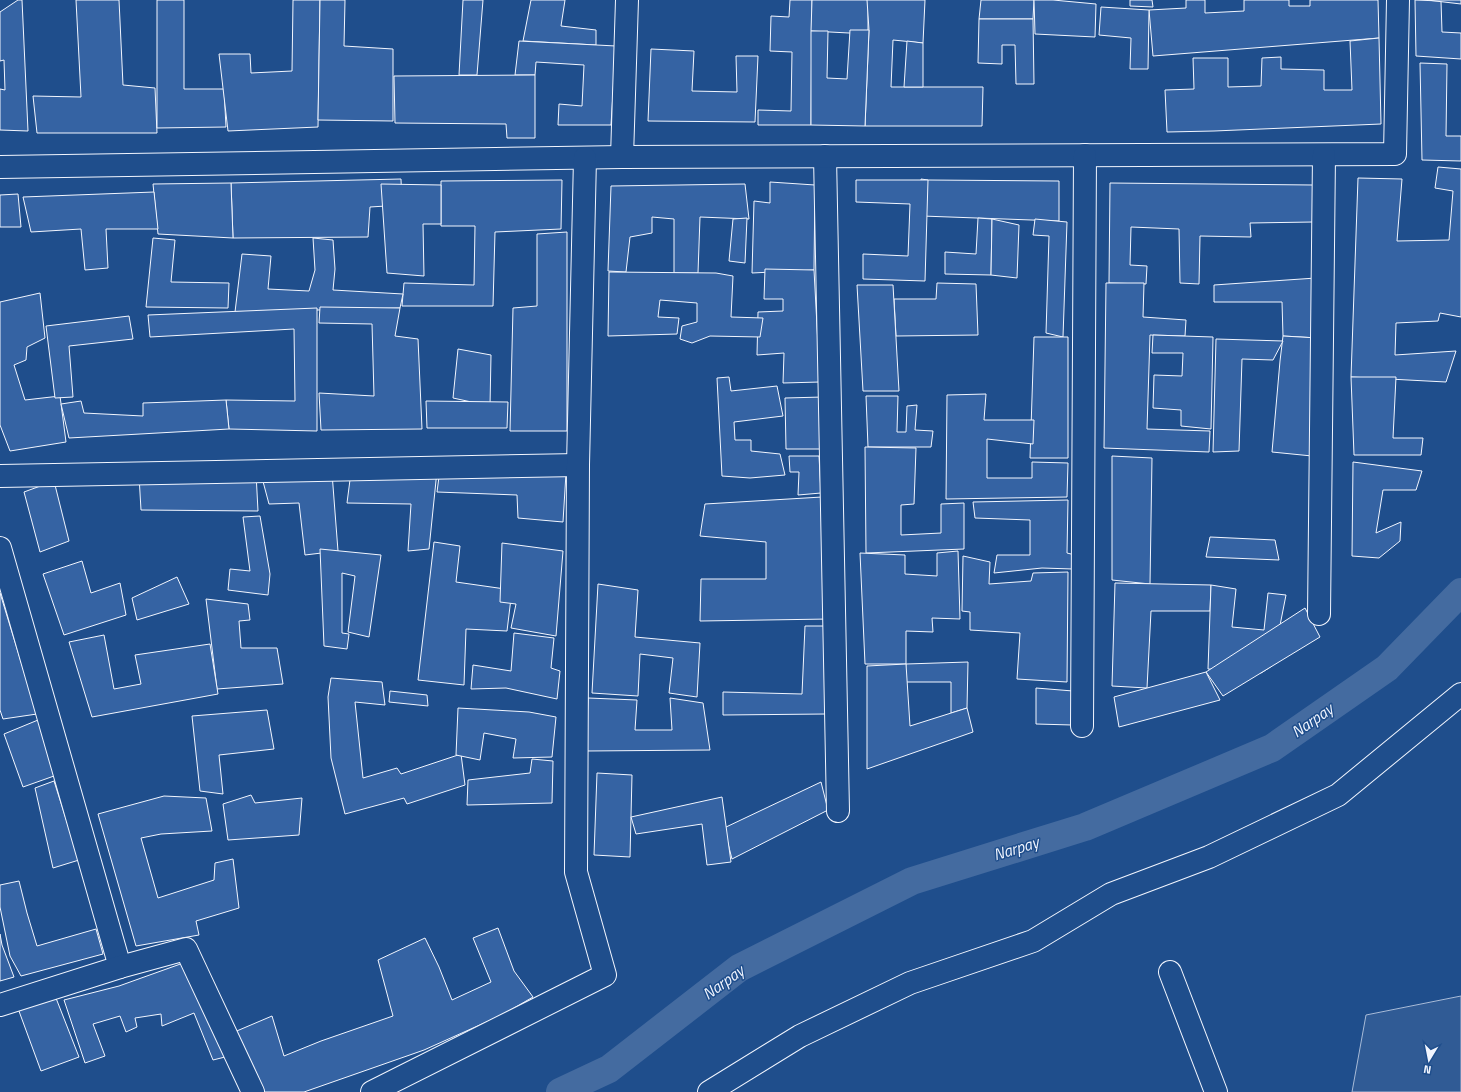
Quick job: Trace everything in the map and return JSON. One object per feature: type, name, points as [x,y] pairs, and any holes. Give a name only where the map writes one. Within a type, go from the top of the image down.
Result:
[{"type":"street","points":[[622,157],[627,0]]},
{"type":"street","points":[[0,167],[622,157],[1395,154],[1398,0]]},
{"type":"street","points":[[1082,726],[1085,155]]},
{"type":"street","points":[[1319,614],[1324,155]]},
{"type":"street","points":[[825,156],[838,810]]},
{"type":"street","points":[[372,1092],[605,975],[576,872],[578,464],[585,158]]},
{"type":"street","points":[[0,476],[578,464]]},
{"type":"street","points":[[1,558],[120,967]]},
{"type":"street","points":[[709,1092],[800,1036],[910,983],[1032,941],[1111,894],[1209,857],[1338,795],[1461,694]]},
{"type":"street","points":[[0,1005],[120,967],[186,949],[253,1092]]},
{"type":"street","points":[[1170,972],[1216,1092]]},
{"type":"shaded area","points":[[1461,996],[1461,1092],[1352,1092],[1366,1015]]},
{"type":"building","points":[[18,0],[22,0],[28,131],[0,130],[0,89],[5,90],[4,60],[0,61],[0,12]]},
{"type":"building","points":[[76,0],[119,0],[123,85],[155,88],[157,133],[37,133],[33,96],[81,97]]},
{"type":"building","points":[[157,0],[184,0],[184,89],[224,89],[226,127],[157,128]]},
{"type":"building","points":[[293,0],[320,0],[318,127],[228,131],[219,54],[250,54],[251,73],[292,71]]},
{"type":"building","points":[[320,0],[345,0],[344,46],[393,49],[393,121],[318,120]]},
{"type":"building","points":[[463,0],[483,0],[477,75],[459,75]]},
{"type":"building","points":[[531,0],[565,0],[561,26],[596,30],[596,45],[523,41]]},
{"type":"building","points":[[790,0],[812,0],[811,125],[758,125],[758,110],[791,111],[792,52],[770,51],[771,16],[789,17]]},
{"type":"building","points":[[812,0],[868,0],[868,34],[811,31]]},
{"type":"building","points":[[867,0],[925,0],[923,43],[893,40],[891,87],[983,87],[982,126],[865,126],[869,30]]},
{"type":"building","points":[[981,0],[1034,0],[1033,19],[979,19]]},
{"type":"building","points":[[1034,0],[1053,0],[1096,4],[1095,37],[1035,34]]},
{"type":"building","points":[[1130,0],[1152,0],[1153,7],[1130,6]]},
{"type":"building","points":[[1186,0],[1205,0],[1205,13],[1244,11],[1244,0],[1289,0],[1289,6],[1310,6],[1310,0],[1378,0],[1379,38],[1153,56],[1149,10],[1186,8]]},
{"type":"building","points":[[1415,0],[1441,1],[1442,32],[1461,33],[1461,59],[1416,56]]},
{"type":"building","points":[[1427,0],[1461,0],[1461,4]]},
{"type":"building","points":[[1101,7],[1149,10],[1148,69],[1130,69],[1131,38],[1099,35]]},
{"type":"building","points":[[979,19],[1033,19],[1034,84],[1016,84],[1015,45],[1002,45],[1002,64],[978,63]]},
{"type":"building","points":[[850,30],[869,30],[865,126],[811,125],[811,31],[828,31],[827,78],[847,79]]},
{"type":"building","points":[[1379,38],[1381,124],[1167,132],[1165,90],[1194,89],[1193,58],[1228,58],[1228,87],[1261,86],[1262,58],[1281,57],[1281,69],[1324,70],[1324,90],[1352,90],[1350,41]]},
{"type":"building","points":[[519,41],[616,46],[611,125],[558,125],[559,104],[582,106],[584,65],[536,62],[535,75],[515,75]]},
{"type":"building","points":[[907,41],[923,43],[923,87],[904,87]]},
{"type":"building","points":[[651,49],[694,51],[692,91],[737,92],[736,56],[758,56],[755,122],[648,121]]},
{"type":"building","points":[[1420,63],[1447,64],[1446,136],[1461,136],[1461,161],[1422,160]]},
{"type":"building","points":[[535,75],[535,138],[507,138],[506,124],[395,123],[394,76]]},
{"type":"building","points":[[1438,167],[1461,169],[1461,317],[1440,313],[1438,321],[1396,323],[1395,355],[1456,351],[1446,382],[1351,377],[1358,178],[1402,179],[1397,241],[1449,240],[1453,191],[1435,188]]},
{"type":"building","points":[[401,179],[402,205],[370,207],[368,237],[233,238],[231,183]]},
{"type":"building","points":[[921,179],[1059,181],[1059,221],[922,216]]},
{"type":"building","points":[[562,180],[561,229],[495,232],[493,306],[402,306],[404,283],[474,285],[475,226],[441,226],[441,181]]},
{"type":"building","points":[[856,180],[928,180],[925,281],[863,279],[863,254],[908,256],[910,204],[856,202]]},
{"type":"building","points":[[770,182],[815,185],[814,270],[752,273],[754,201],[770,203]]},
{"type":"building","points":[[231,183],[233,238],[158,234],[153,184]]},
{"type":"building","points":[[1110,183],[1313,185],[1313,222],[1250,223],[1251,237],[1200,236],[1199,284],[1180,283],[1179,229],[1131,227],[1130,265],[1147,266],[1146,284],[1109,283]]},
{"type":"building","points":[[381,184],[441,185],[441,224],[423,224],[424,276],[387,273]]},
{"type":"building","points":[[745,184],[749,219],[700,217],[698,273],[674,273],[674,219],[652,217],[652,233],[630,237],[626,272],[608,271],[611,186]]},
{"type":"building","points":[[154,192],[158,229],[106,229],[108,268],[85,270],[81,229],[31,232],[23,197]]},
{"type":"building","points":[[18,194],[21,227],[0,227],[0,195]]},
{"type":"building","points":[[747,218],[745,263],[729,261],[733,219]]},
{"type":"building","points":[[978,218],[992,219],[991,275],[945,274],[945,252],[976,254]]},
{"type":"building","points":[[992,219],[1019,225],[1017,278],[991,275]]},
{"type":"building","points":[[1035,219],[1067,222],[1063,337],[1046,333],[1049,236],[1033,235]]},
{"type":"building","points":[[567,232],[567,431],[510,431],[513,308],[537,306],[537,234]]},
{"type":"building","points":[[153,238],[175,240],[171,282],[229,283],[228,308],[146,307]]},
{"type":"building","points":[[313,238],[333,240],[335,269],[333,290],[403,294],[400,308],[235,312],[242,254],[271,256],[268,289],[309,291],[315,270]]},
{"type":"building","points":[[765,269],[814,270],[820,382],[783,383],[784,353],[757,355],[758,312],[783,311],[783,299],[764,299]]},
{"type":"building","points":[[609,272],[716,273],[733,276],[731,317],[763,318],[760,337],[710,336],[692,343],[680,339],[682,326],[697,322],[697,303],[660,300],[658,317],[679,318],[677,334],[608,336]]},
{"type":"building","points":[[1316,278],[1318,338],[1283,336],[1282,302],[1214,302],[1214,285]]},
{"type":"building","points":[[937,283],[976,284],[978,335],[896,336],[894,299],[936,299]]},
{"type":"building","points":[[1106,283],[1144,283],[1143,317],[1186,320],[1185,336],[1150,335],[1147,429],[1210,431],[1209,452],[1104,448]]},
{"type":"building","points":[[857,285],[893,285],[899,391],[863,391]]},
{"type":"building","points":[[40,293],[45,338],[27,347],[26,360],[14,365],[25,400],[60,396],[66,442],[10,451],[0,425],[0,302]]},
{"type":"building","points":[[320,307],[400,308],[395,336],[418,339],[422,429],[321,430],[319,393],[374,396],[372,324],[319,323]]},
{"type":"building","points":[[317,308],[317,431],[229,429],[226,400],[295,401],[294,329],[150,337],[148,315]]},
{"type":"building","points":[[129,316],[133,339],[69,346],[73,397],[55,398],[46,326]]},
{"type":"building","points":[[1153,335],[1213,337],[1211,429],[1181,426],[1181,410],[1153,408],[1154,375],[1182,376],[1183,353],[1152,353]]},
{"type":"building","points":[[1283,336],[1318,338],[1312,456],[1272,452]]},
{"type":"building","points":[[1034,337],[1068,337],[1068,458],[1030,458]]},
{"type":"building","points":[[1216,339],[1283,341],[1273,360],[1242,359],[1239,451],[1213,452]]},
{"type":"building","points":[[458,349],[491,355],[490,406],[453,398]]},
{"type":"building","points":[[729,377],[731,391],[777,386],[783,416],[734,422],[735,440],[751,440],[751,451],[780,454],[785,475],[750,478],[722,476],[717,378]]},
{"type":"building","points":[[1351,377],[1396,377],[1393,438],[1423,438],[1421,455],[1354,455]]},
{"type":"building","points":[[986,394],[984,420],[1034,420],[1033,444],[987,439],[987,478],[1032,478],[1032,462],[1068,463],[1067,497],[946,499],[947,395]]},
{"type":"building","points":[[866,396],[898,396],[897,432],[906,432],[907,406],[917,405],[915,430],[933,431],[931,447],[868,447]]},
{"type":"building","points":[[823,397],[824,449],[786,449],[785,398]]},
{"type":"building","points":[[226,400],[229,429],[69,438],[61,404],[81,401],[84,413],[143,416],[143,403]]},
{"type":"building","points":[[426,401],[508,402],[507,428],[427,428]]},
{"type":"building","points":[[865,447],[916,448],[914,504],[901,505],[901,535],[941,533],[941,504],[964,503],[964,549],[866,553]]},
{"type":"building","points":[[789,456],[819,456],[821,493],[798,495],[799,472],[790,472]]},
{"type":"building","points":[[1112,456],[1152,458],[1150,584],[1112,580]]},
{"type":"building","points":[[1353,462],[1422,471],[1416,490],[1383,490],[1376,533],[1401,522],[1400,541],[1379,558],[1352,556]]},
{"type":"building","points":[[440,469],[566,473],[563,522],[518,518],[517,495],[437,492]]},
{"type":"building","points":[[437,471],[429,549],[408,551],[411,504],[347,503],[351,472]]},
{"type":"building","points":[[256,473],[258,511],[141,510],[139,476]]},
{"type":"building","points":[[332,473],[338,551],[305,555],[299,503],[269,504],[261,474]]},
{"type":"building","points":[[54,481],[69,541],[40,552],[24,492]]},
{"type":"building","points":[[822,497],[830,619],[700,621],[701,579],[766,579],[766,542],[700,536],[705,504]]},
{"type":"building","points":[[1068,500],[1067,553],[1075,555],[1073,569],[1042,568],[994,573],[997,555],[1030,555],[1030,520],[975,518],[973,502]]},
{"type":"building","points":[[260,516],[270,574],[268,595],[228,590],[230,569],[250,571],[243,517]]},
{"type":"building","points":[[1210,537],[1275,540],[1279,560],[1206,557]]},
{"type":"building","points":[[434,542],[460,546],[456,582],[512,590],[507,631],[466,629],[464,685],[418,680]]},
{"type":"building","points":[[502,543],[563,551],[556,636],[511,628],[516,604],[500,602]]},
{"type":"building","points":[[320,549],[381,555],[369,637],[348,632],[355,576],[342,573],[342,633],[349,634],[347,649],[324,646]]},
{"type":"building","points":[[958,551],[960,619],[932,618],[933,632],[906,631],[906,664],[865,664],[860,553],[905,555],[905,574],[937,576],[937,553]]},
{"type":"building","points":[[963,556],[990,562],[989,584],[1031,581],[1033,573],[1068,572],[1067,682],[1017,679],[1020,633],[970,630],[970,612],[962,611]]},
{"type":"building","points":[[82,561],[91,593],[120,583],[126,615],[64,635],[43,574]]},
{"type":"building","points":[[177,577],[189,604],[137,620],[132,598]]},
{"type":"building","points":[[1115,583],[1211,585],[1210,611],[1151,611],[1147,688],[1112,686]]},
{"type":"building","points":[[598,584],[638,590],[635,637],[700,643],[697,697],[669,693],[673,658],[640,654],[638,696],[592,693]]},
{"type":"building","points":[[1211,585],[1236,589],[1232,627],[1264,630],[1268,593],[1286,595],[1272,666],[1261,673],[1208,669]]},
{"type":"building","points":[[0,593],[37,714],[3,719],[0,710]]},
{"type":"building","points":[[206,599],[248,604],[250,620],[239,621],[241,648],[277,648],[283,684],[217,689]]},
{"type":"building","points":[[1305,608],[1320,637],[1223,696],[1206,672]]},
{"type":"building","points":[[805,626],[827,626],[826,714],[723,715],[723,692],[802,694]]},
{"type":"building","points":[[514,633],[554,638],[551,668],[560,671],[557,699],[506,688],[471,689],[473,665],[511,671]]},
{"type":"building","points":[[104,635],[114,689],[141,684],[135,655],[210,644],[218,694],[92,717],[69,642]]},
{"type":"building","points":[[968,662],[967,708],[951,713],[951,682],[904,682],[906,664]]},
{"type":"building","points":[[906,664],[910,726],[967,708],[973,732],[867,769],[867,666]]},
{"type":"building","points":[[1206,672],[1220,700],[1119,727],[1114,697]]},
{"type":"building","points":[[331,678],[382,682],[385,705],[355,702],[363,778],[397,768],[401,774],[461,754],[465,785],[407,804],[404,798],[345,814],[331,758],[328,697]]},
{"type":"building","points":[[1036,688],[1073,691],[1072,725],[1036,724]]},
{"type":"building","points":[[390,691],[427,695],[428,706],[389,702]]},
{"type":"building","points":[[588,698],[637,700],[635,730],[672,730],[670,698],[703,703],[710,750],[586,751]]},
{"type":"building","points":[[458,708],[529,712],[556,717],[552,757],[513,758],[516,739],[484,733],[480,760],[456,755]]},
{"type":"building","points":[[267,710],[274,749],[219,755],[223,794],[200,791],[192,716]]},
{"type":"building","points":[[38,720],[54,776],[23,787],[4,734]]},
{"type":"building","points":[[532,759],[553,761],[552,803],[467,805],[468,780],[530,773]]},
{"type":"building","points":[[597,773],[632,775],[630,857],[594,855]]},
{"type":"building","points":[[54,781],[79,860],[53,868],[35,788]]},
{"type":"building","points":[[821,782],[828,810],[732,859],[724,828]]},
{"type":"building","points":[[251,795],[255,803],[302,798],[299,835],[228,840],[223,804]]},
{"type":"building","points":[[164,796],[206,798],[212,831],[161,834],[141,838],[158,898],[214,880],[215,863],[233,859],[239,908],[196,921],[199,935],[136,946],[98,814]]},
{"type":"building","points":[[722,797],[731,862],[707,865],[702,824],[636,834],[631,817]]},
{"type":"building","points":[[19,881],[37,946],[96,929],[103,954],[21,976],[10,956],[0,907],[0,885]]},
{"type":"building","points":[[498,928],[514,971],[533,997],[502,1015],[424,1050],[304,1092],[259,1092],[232,1033],[272,1016],[284,1056],[321,1041],[393,1016],[378,960],[425,938],[439,967],[452,1000],[491,982],[473,938]]},
{"type":"building","points":[[0,934],[2,945],[14,977],[0,981]]},
{"type":"building","points":[[186,962],[233,1055],[213,1060],[194,1013],[162,1026],[161,1014],[135,1018],[137,1027],[126,1032],[120,1016],[93,1024],[105,1056],[85,1063],[64,1000],[119,986]]},
{"type":"building","points":[[54,993],[79,1057],[41,1071],[16,1003]]},
{"type":"waterway","name":"Narpay","points":[[560,1092],[609,1069],[739,968],[912,881],[1085,827],[1272,748],[1387,668],[1461,592]]}]
